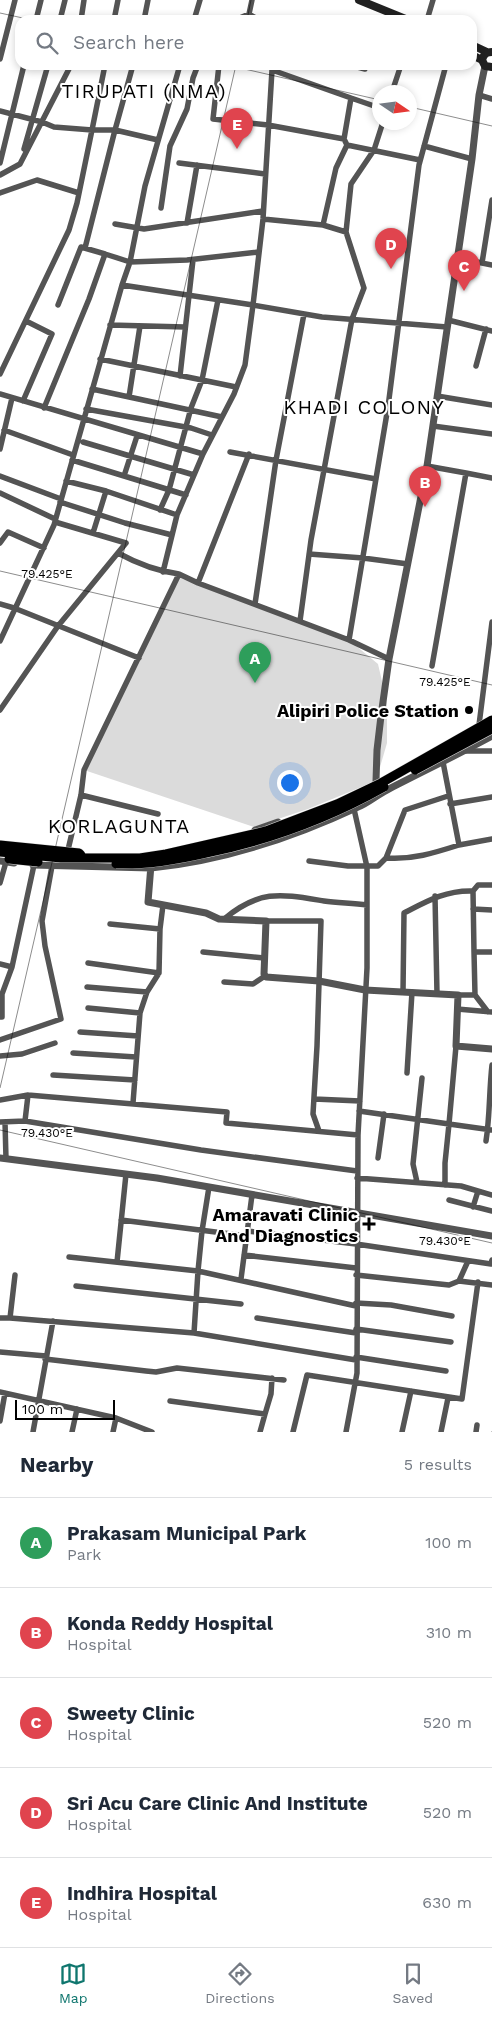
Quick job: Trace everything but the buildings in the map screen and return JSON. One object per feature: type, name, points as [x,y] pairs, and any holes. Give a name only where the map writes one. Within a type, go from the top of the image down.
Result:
[{"type":"main road","points":[[359,0],[378,3],[388,15]]},
{"type":"main road","points":[[477,47],[491,52]]},
{"type":"main road","points":[[486,64],[484,55],[491,52]]},
{"type":"main road","points":[[0,849],[61,858],[140,858],[166,854],[266,831],[338,804],[381,783],[492,718]]},
{"type":"main road","points":[[2,860],[62,864],[141,865],[242,846],[302,827],[358,802],[492,729]]},
{"type":"street","points":[[0,59],[15,0]]},
{"type":"street","points":[[37,15],[41,0]]},
{"type":"street","points":[[61,15],[65,0]]},
{"type":"street","points":[[82,15],[84,0]]},
{"type":"street","points":[[115,15],[118,0]]},
{"type":"street","points":[[145,15],[148,0]]},
{"type":"street","points":[[196,15],[200,0]]},
{"type":"street","points":[[249,14],[252,0]]},
{"type":"street","points":[[428,15],[432,0]]},
{"type":"street","points":[[383,792],[376,781],[377,750],[389,659],[427,466],[472,159],[479,95],[486,64]]},
{"type":"street","points":[[0,163],[23,70]]},
{"type":"street","points":[[21,161],[47,70]]},
{"type":"street","points":[[0,175],[20,164],[68,70]]},
{"type":"street","points":[[0,374],[69,230],[79,193],[104,70]]},
{"type":"street","points":[[85,248],[131,70]]},
{"type":"street","points":[[0,641],[55,521],[100,359],[130,262],[145,186],[179,70]]},
{"type":"street","points":[[161,208],[170,146],[187,108],[196,70]]},
{"type":"street","points":[[218,70],[213,119],[268,125],[420,160]]},
{"type":"street","points":[[163,572],[177,515],[203,454],[222,418],[245,365],[263,219],[272,70]]},
{"type":"street","points":[[277,70],[372,105]]},
{"type":"street","points":[[394,85],[399,70]]},
{"type":"street","points":[[349,640],[376,479],[420,160],[445,70]]},
{"type":"street","points":[[479,95],[492,99]]},
{"type":"street","points":[[323,225],[336,168],[346,142],[351,98]]},
{"type":"street","points":[[0,111],[54,126],[92,130],[115,130],[158,140]]},
{"type":"street","points":[[300,621],[309,554],[352,319],[364,288],[346,232],[351,184],[374,150],[380,130]]},
{"type":"street","points":[[424,146],[472,159]]},
{"type":"street","points":[[179,163],[266,174]]},
{"type":"street","points":[[187,223],[197,165]]},
{"type":"street","points":[[0,193],[37,180],[79,193]]},
{"type":"street","points":[[482,263],[492,200]]},
{"type":"street","points":[[115,224],[144,229],[263,211]]},
{"type":"street","points":[[263,219],[323,225],[346,232]]},
{"type":"street","points":[[58,305],[82,247],[130,262],[193,260],[259,252]]},
{"type":"street","points":[[44,408],[89,299],[105,254]]},
{"type":"street","points":[[458,258],[492,265]]},
{"type":"street","points":[[180,376],[193,260]]},
{"type":"street","points":[[122,284],[304,314],[399,323],[448,324],[489,330],[476,366]]},
{"type":"street","points":[[160,510],[169,490],[190,410],[202,380],[218,300]]},
{"type":"street","points":[[255,604],[276,460],[304,314]]},
{"type":"street","points":[[23,401],[52,334],[26,321]]},
{"type":"street","points":[[110,325],[185,327]]},
{"type":"street","points":[[130,397],[140,326]]},
{"type":"street","points":[[100,359],[236,387]]},
{"type":"street","points":[[92,389],[222,418]]},
{"type":"street","points":[[0,394],[203,454]]},
{"type":"street","points":[[437,396],[492,405]]},
{"type":"street","points":[[0,449],[12,398]]},
{"type":"street","points":[[86,409],[186,427],[212,435]]},
{"type":"street","points":[[433,426],[492,434]]},
{"type":"street","points":[[4,430],[72,458],[186,495]]},
{"type":"street","points":[[124,476],[137,436]]},
{"type":"street","points":[[83,442],[194,475]]},
{"type":"street","points":[[230,452],[376,479]]},
{"type":"street","points":[[198,583],[249,454]]},
{"type":"street","points":[[427,466],[492,478]]},
{"type":"street","points":[[432,666],[466,473]]},
{"type":"street","points":[[0,476],[99,515],[172,535]]},
{"type":"street","points":[[66,481],[106,491],[177,515]]},
{"type":"street","points":[[93,534],[106,491]]},
{"type":"street","points":[[0,493],[55,521],[126,543],[58,626],[0,710]]},
{"type":"street","points":[[0,543],[8,532],[44,548]]},
{"type":"street","points":[[118,553],[139,564],[163,572],[179,574],[198,583],[349,640],[389,659]]},
{"type":"street","points":[[309,554],[408,564]]},
{"type":"street","points":[[66,856],[81,795],[84,770],[140,658],[179,574]]},
{"type":"street","points":[[0,604],[140,658]]},
{"type":"street","points":[[479,725],[492,622]]},
{"type":"street","points":[[0,849],[66,856],[120,856],[163,851],[255,830],[335,801],[492,718]]},
{"type":"street","points":[[0,883],[2,860],[52,866],[151,868],[255,847],[300,832],[354,809],[492,736]]},
{"type":"street","points":[[464,752],[468,750],[492,751]]},
{"type":"street","points":[[443,762],[458,845]]},
{"type":"street","points":[[81,795],[158,814]]},
{"type":"street","points":[[309,861],[368,867],[378,866],[386,858],[405,810],[448,796]]},
{"type":"street","points":[[450,804],[492,797]]},
{"type":"street","points":[[346,1432],[355,1381],[356,1359],[357,1174],[368,867],[354,809]]},
{"type":"street","points":[[386,858],[409,859],[458,845],[492,840]]},
{"type":"street","points":[[151,852],[148,902],[206,913],[224,919],[320,921],[313,1114],[318,1131]]},
{"type":"street","points":[[0,1017],[2,1017],[1,994],[12,967],[34,865]]},
{"type":"street","points":[[0,1040],[61,1019],[45,946],[42,921],[52,866]]},
{"type":"street","points":[[490,1012],[476,995],[473,891],[478,885],[492,885]]},
{"type":"street","points":[[403,992],[404,913],[435,896],[459,890],[473,891]]},
{"type":"street","points":[[224,919],[235,910],[257,898],[278,894],[367,905]]},
{"type":"street","points":[[435,896],[437,994]]},
{"type":"street","points":[[133,1103],[140,1013],[147,992],[159,973],[160,929],[163,905]]},
{"type":"street","points":[[473,909],[492,910]]},
{"type":"street","points":[[265,976],[266,921]]},
{"type":"street","points":[[110,924],[160,929]]},
{"type":"street","points":[[202,952],[264,958]]},
{"type":"street","points":[[474,952],[492,952]]},
{"type":"street","points":[[88,963],[159,973]]},
{"type":"street","points":[[0,964],[12,967]]},
{"type":"street","points":[[224,982],[253,984],[265,976],[319,981],[365,990],[476,995]]},
{"type":"street","points":[[87,987],[147,992]]},
{"type":"street","points":[[407,1073],[412,992]]},
{"type":"street","points":[[445,1185],[445,1163],[456,1046],[458,995]]},
{"type":"street","points":[[88,1008],[140,1013]]},
{"type":"street","points":[[457,1009],[490,1012]]},
{"type":"street","points":[[80,1032],[138,1036]]},
{"type":"street","points":[[0,1056],[22,1054],[55,1043]]},
{"type":"street","points":[[456,1046],[492,1049]]},
{"type":"street","points":[[73,1053],[136,1057]]},
{"type":"street","points":[[486,1141],[490,1130],[492,1065]]},
{"type":"street","points":[[53,1075],[135,1080]]},
{"type":"street","points":[[417,1182],[413,1164],[422,1078]]},
{"type":"street","points":[[25,1122],[28,1095]]},
{"type":"street","points":[[0,1100],[28,1095],[227,1112],[226,1123],[358,1135]]},
{"type":"street","points":[[314,1099],[360,1101]]},
{"type":"street","points":[[360,1111],[490,1130]]},
{"type":"street","points":[[378,1158],[384,1114]]},
{"type":"street","points":[[492,1195],[461,1186],[357,1174],[25,1122],[3,1122],[3,1158],[209,1187],[492,1236]]},
{"type":"street","points":[[117,1262],[126,1174]]},
{"type":"street","points":[[194,1333],[202,1231],[209,1187]]},
{"type":"street","points":[[473,1206],[478,1191]]},
{"type":"street","points":[[241,1279],[252,1195]]},
{"type":"street","points":[[449,1200],[492,1211]]},
{"type":"street","points":[[121,1220],[202,1231],[247,1233],[356,1244],[491,1264],[492,1260]]},
{"type":"street","points":[[69,1256],[198,1271],[356,1304],[391,1305],[452,1316]]},
{"type":"street","points":[[244,1256],[356,1268]]},
{"type":"street","points":[[459,1281],[468,1261]]},
{"type":"street","points":[[10,1318],[15,1275]]},
{"type":"street","points":[[356,1275],[450,1285],[459,1281],[492,1285]]},
{"type":"street","points":[[293,1432],[307,1375],[462,1399],[478,1282]]},
{"type":"street","points":[[76,1286],[241,1304]]},
{"type":"street","points":[[0,1318],[194,1333],[356,1359],[446,1371]]},
{"type":"street","points":[[256,1318],[451,1342]]},
{"type":"street","points":[[33,1432],[53,1321]]},
{"type":"street","points":[[0,1352],[146,1371],[177,1368],[284,1380]]},
{"type":"street","points":[[260,1432],[270,1394],[272,1378]]},
{"type":"street","points":[[402,1432],[411,1391]]},
{"type":"street","points":[[0,1421],[3,1393],[116,1418],[152,1432]]},
{"type":"street","points":[[441,1432],[448,1398]]},
{"type":"street","points":[[170,1401],[265,1414]]},
{"type":"street","points":[[72,1432],[77,1409]]},
{"type":"street","points":[[113,1432],[116,1418]]},
{"type":"street","points":[[476,1432],[477,1425]]},
{"type":"shaded area","points":[[179,574],[349,640],[378,664],[387,703],[387,743],[376,781],[308,809],[254,827],[84,770]]},
{"type":"place","name":"Indhira Hospital","points":[[237,149]]},
{"type":"place","name":"Sri Acu Care Clinic And Institute","points":[[391,269]]},
{"type":"place","name":"Sweety Clinic","points":[[464,291]]},
{"type":"place","name":"Konda Reddy Hospital","points":[[425,507]]},
{"type":"place","name":"Prakasam Municipal Park","points":[[255,683]]},
{"type":"place","name":"Alipiri Police Station","points":[[469,710]]},
{"type":"place","name":"Amaravati Clinic And Diagnostics","points":[[369,1224]]},
{"type":"district","name":"TIRUPATI (NMA)","points":[[144,91]]},
{"type":"district","name":"KHADI COLONY","points":[[364,407]]},
{"type":"district","name":"KORLAGUNTA","points":[[119,826]]}]
